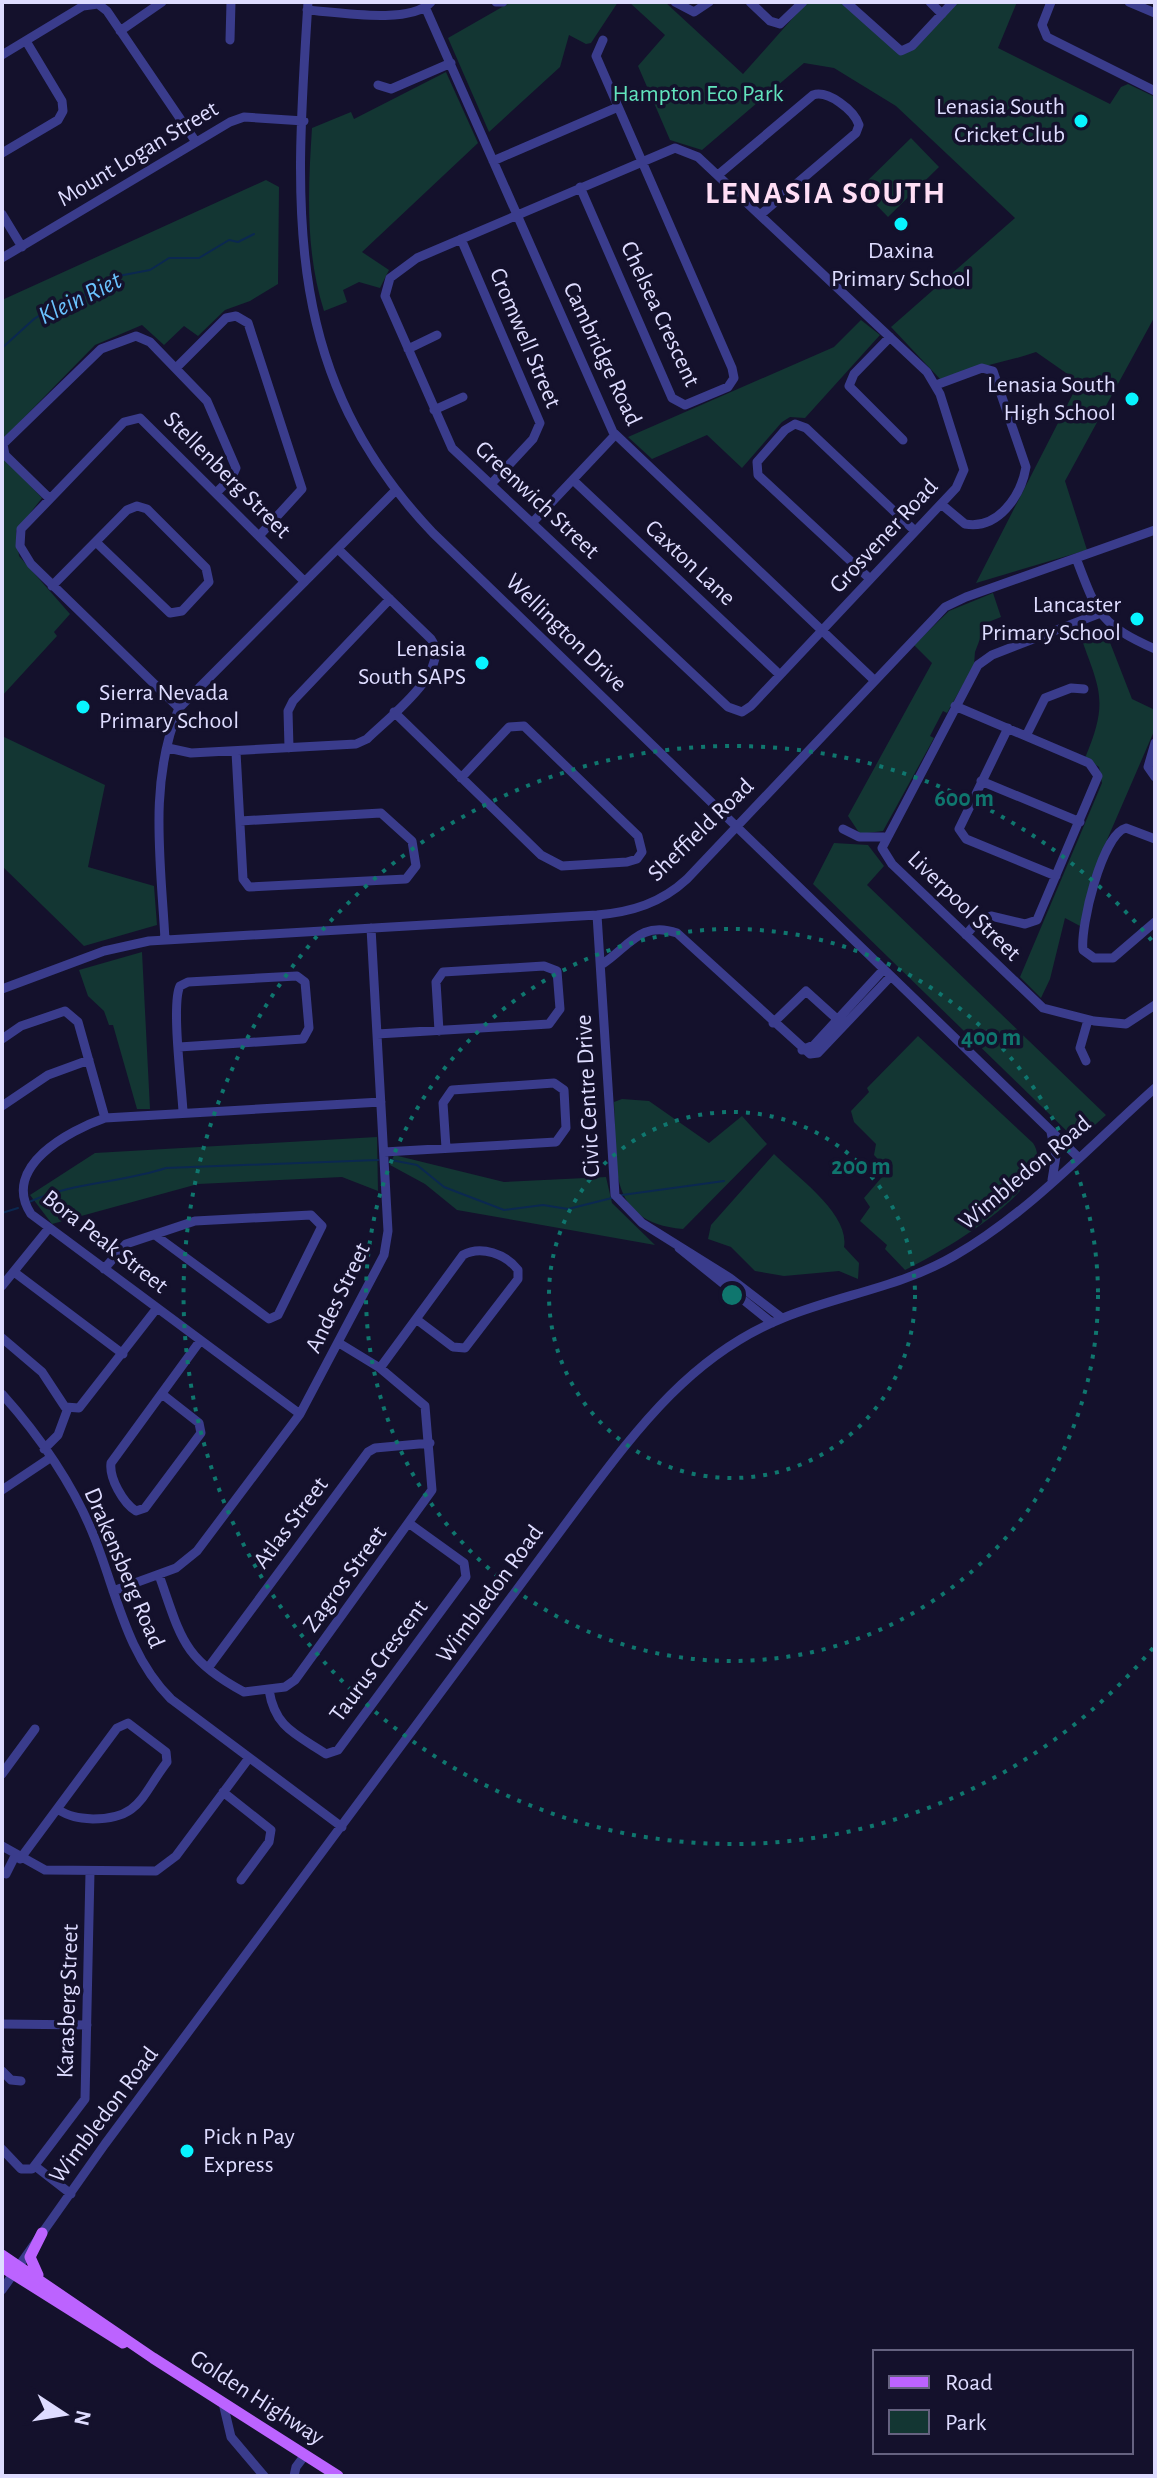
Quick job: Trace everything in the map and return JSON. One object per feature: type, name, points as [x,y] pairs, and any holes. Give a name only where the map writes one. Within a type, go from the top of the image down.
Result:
[{"type":"main road","points":[[42,2233],[30,2260],[42,2280]]},
{"type":"main road","name":"Golden Highway","points":[[2,2255],[16,2270],[120,2341],[153,2358]]},
{"type":"main road","name":"Golden Highway","points":[[2,2267],[42,2280],[153,2358],[338,2476]]},
{"type":"street","points":[[120,31],[162,2]]},
{"type":"street","points":[[230,40],[231,2]]},
{"type":"street","points":[[496,2],[503,2]]},
{"type":"street","points":[[675,2],[694,12],[709,2]]},
{"type":"street","points":[[750,2],[770,21],[780,24],[803,2]]},
{"type":"street","points":[[846,2],[901,51],[912,46],[953,2]]},
{"type":"street","points":[[930,2],[942,14]]},
{"type":"street","points":[[1051,2],[1042,25],[1047,37],[1155,91]]},
{"type":"street","points":[[1129,2],[1155,13]]},
{"type":"street","points":[[2,55],[93,3],[104,8],[196,142]]},
{"type":"street","points":[[308,6],[400,15],[428,5]]},
{"type":"street","name":"Cambridge Road","points":[[428,5],[493,161],[615,435],[874,680]]},
{"type":"street","name":"Wellington Drive","points":[[308,6],[302,243],[316,333],[346,412],[395,491],[433,533],[1078,1157]]},
{"type":"street","points":[[603,40],[596,56],[642,161]]},
{"type":"street","points":[[2,153],[58,120],[63,111],[62,101],[26,41]]},
{"type":"street","points":[[378,85],[391,89],[451,63]]},
{"type":"street","points":[[718,175],[813,95],[828,95],[856,117],[859,125],[856,133],[760,215]]},
{"type":"street","points":[[493,161],[618,107]]},
{"type":"street","name":"Mount Logan Street","points":[[2,258],[196,142],[244,117],[304,121]]},
{"type":"street","name":"Grosvener Road","points":[[517,215],[642,161],[680,148],[690,151],[890,337],[936,385],[964,470],[956,488],[745,711],[728,707]]},
{"type":"street","name":"Chelsea Crescent","points":[[580,187],[672,398],[681,405],[700,399],[728,387],[734,374],[642,161]]},
{"type":"street","points":[[2,214],[22,247]]},
{"type":"street","name":"Greenwich Street","points":[[517,215],[405,265],[386,285],[385,296],[452,448],[728,707]]},
{"type":"street","name":"Cromwell Street","points":[[461,239],[540,423],[533,439],[491,484]]},
{"type":"street","points":[[176,368],[226,318],[236,316],[248,323],[302,484],[301,494],[259,536]]},
{"type":"street","points":[[408,349],[437,335]]},
{"type":"street","points":[[48,497],[4,453],[3,444],[10,434],[107,346],[141,337],[207,401],[235,462],[235,473],[216,493]]},
{"type":"street","points":[[890,337],[854,374],[849,386],[903,440]]},
{"type":"street","points":[[936,385],[982,368],[993,371],[1026,467],[1005,511],[993,520],[965,524],[941,504]]},
{"type":"street","points":[[434,410],[463,397]]},
{"type":"street","name":"Stellenberg Street","points":[[179,708],[52,586],[23,553],[19,535],[26,521],[48,497],[124,422],[135,417],[147,424],[304,581]]},
{"type":"street","points":[[870,579],[758,475],[757,462],[785,430],[795,424],[806,428],[915,531]]},
{"type":"street","points":[[532,523],[615,435]]},
{"type":"street","name":"Caxton Lane","points":[[573,480],[780,675]]},
{"type":"street","points":[[165,940],[157,813],[168,748],[179,708],[395,491]]},
{"type":"street","points":[[52,586],[127,510],[143,507],[206,568],[209,582],[182,611],[170,613],[97,543]]},
{"type":"street","name":"Sheffield Road","points":[[2,989],[104,951],[165,940],[597,915],[637,909],[660,899],[687,879],[945,607],[1155,530]]},
{"type":"street","points":[[168,748],[185,754],[356,744],[367,739],[433,671],[437,652],[431,639],[338,549]]},
{"type":"street","points":[[1076,558],[1098,614],[1120,632],[1155,649]]},
{"type":"street","points":[[289,748],[290,706],[390,599]]},
{"type":"street","name":"Liverpool Street","points":[[1098,614],[986,658],[972,674],[884,837],[882,848],[889,860],[1039,1005],[1088,1020],[1126,1024],[1155,1005]]},
{"type":"street","points":[[1026,736],[1045,698],[1071,688],[1084,689]]},
{"type":"street","points":[[955,706],[1089,763],[1097,770],[1098,781],[1034,923],[991,916],[976,923],[966,935]]},
{"type":"street","points":[[394,712],[461,778],[553,864],[627,862],[637,859],[642,852],[638,836],[524,726],[509,727],[461,778]]},
{"type":"street","points":[[1008,728],[959,823],[962,835],[1056,876]]},
{"type":"street","points":[[1155,743],[1148,762],[1149,771],[1155,777]]},
{"type":"street","points":[[236,752],[243,879],[252,887],[406,879],[416,866],[412,841],[381,813],[240,821]]},
{"type":"street","points":[[981,781],[1080,822]]},
{"type":"street","points":[[1155,839],[1126,828],[1112,838],[1090,904],[1083,950],[1094,958],[1113,958],[1155,922]]},
{"type":"street","points":[[843,829],[859,837],[884,837]]},
{"type":"street","name":"Civic Centre Drive","points":[[597,915],[615,1195],[629,1212],[772,1323]]},
{"type":"street","name":"Andes Street","points":[[113,1591],[181,1565],[197,1551],[300,1414],[386,1248],[384,1152],[371,928]]},
{"type":"street","points":[[601,965],[639,933],[673,932],[810,1054],[818,1053],[842,1018],[887,973]]},
{"type":"street","points":[[377,1034],[439,1031],[553,1022],[560,1009],[557,971],[544,966],[443,972],[436,982],[439,1031]]},
{"type":"street","points":[[179,1047],[303,1039],[309,1028],[305,982],[297,976],[185,983],[177,995],[179,1047],[183,1112]]},
{"type":"street","points":[[773,1023],[806,991],[842,1018]]},
{"type":"street","points":[[2,1039],[21,1026],[68,1011],[78,1022],[105,1118]]},
{"type":"street","points":[[1086,1061],[1080,1048],[1088,1020]]},
{"type":"street","points":[[2,1106],[48,1075],[89,1060]]},
{"type":"street","points":[[384,1152],[446,1148],[560,1140],[566,1128],[564,1090],[554,1083],[452,1090],[443,1103],[446,1148]]},
{"type":"street","name":"Wimbledon Road","points":[[2,2290],[641,1424],[705,1363],[772,1323],[892,1284],[944,1262],[995,1229],[1155,1088]]},
{"type":"street","name":"Bora Peak Street","points":[[300,1414],[49,1228],[22,1201],[19,1184],[24,1166],[74,1130],[105,1118],[381,1102]]},
{"type":"street","points":[[1050,1129],[1056,1151],[1052,1180]]},
{"type":"street","points":[[104,1269],[126,1244],[212,1217],[311,1215],[322,1226],[278,1315],[269,1319],[155,1235]]},
{"type":"street","points":[[2,1286],[49,1228]]},
{"type":"street","name":"Civic Centre Drive","points":[[676,1246],[730,1278],[782,1318]]},
{"type":"street","points":[[380,1368],[416,1319],[467,1253],[478,1250],[498,1255],[518,1270],[518,1279],[465,1348],[453,1347],[416,1319]]},
{"type":"street","points":[[14,1272],[123,1354]]},
{"type":"street","points":[[68,1408],[84,1406],[157,1308]]},
{"type":"street","points":[[2,1338],[42,1372],[68,1408]]},
{"type":"street","points":[[162,1394],[199,1423],[201,1432],[145,1508],[136,1511],[129,1507],[111,1474],[111,1463],[200,1341]]},
{"type":"street","name":"Zagros Street","points":[[269,1690],[287,1687],[295,1680],[432,1493],[425,1406],[380,1368],[339,1343]]},
{"type":"street","name":"Drakensberg Road","points":[[2,1394],[47,1454],[84,1515],[138,1657],[151,1678],[171,1699],[342,1827]]},
{"type":"street","points":[[4,1484],[47,1454],[68,1408]]},
{"type":"street","name":"Atlas Street","points":[[208,1668],[368,1452],[375,1448],[430,1443]]},
{"type":"street","name":"Taurus Crescent","points":[[269,1690],[273,1712],[280,1722],[326,1754],[338,1750],[466,1577],[464,1563],[410,1524]]},
{"type":"street","points":[[159,1575],[186,1649],[244,1692],[269,1690]]},
{"type":"street","points":[[6,1874],[123,1724],[132,1726],[166,1752],[167,1762],[126,1816],[114,1819],[71,1818],[57,1809]]},
{"type":"street","points":[[2,1774],[35,1729]]},
{"type":"street","points":[[2,1846],[17,1858],[45,1870],[151,1873],[176,1856],[249,1758]]},
{"type":"street","points":[[223,1792],[271,1830],[269,1842],[241,1880]]},
{"type":"street","name":"Karasberg Street","points":[[35,2166],[85,2099],[90,1872]]},
{"type":"street","points":[[2,2024],[87,2025]]},
{"type":"street","points":[[2,2071],[11,2080],[21,2081]]},
{"type":"street","points":[[2,2149],[23,2170],[35,2166],[71,2194]]},
{"type":"street","points":[[223,2403],[231,2437],[264,2476]]},
{"type":"street","points":[[294,2476],[296,2467],[305,2455]]},
{"type":"green space","name":"Hampton Eco Park","points":[[511,2],[618,2],[591,43],[586,44],[569,35],[560,67],[489,132],[448,38]]},
{"type":"green space","points":[[629,2],[665,2],[743,74],[807,2],[842,2],[899,52],[956,2],[1017,2],[998,48],[1110,104],[1121,87],[1128,84],[1155,97],[1155,316],[1065,481],[1087,550],[976,583],[1079,382],[1036,352],[940,379],[891,327],[1015,218],[896,106],[834,68],[804,63],[702,150],[670,140],[638,66],[665,35]]},
{"type":"green space","points":[[446,72],[478,143],[362,252],[389,270],[380,288],[359,282],[343,290],[347,302],[324,311],[311,243],[312,128],[351,112],[354,119]]},
{"type":"green space","points":[[911,138],[939,167],[888,217],[860,188]]},
{"type":"green space","points":[[266,180],[279,187],[278,284],[250,301],[225,310],[198,336],[184,326],[164,345],[142,325],[95,345],[2,440],[2,300]]},
{"type":"green space","points":[[861,320],[880,335],[805,418],[790,417],[782,422],[742,468],[707,435],[652,459],[628,437],[834,347]]},
{"type":"green space","points":[[2,456],[42,498],[16,531],[19,556],[70,614],[54,632],[57,636],[2,696]]},
{"type":"green space","points":[[993,593],[1001,617],[986,623],[975,652],[974,665],[947,713],[943,711],[930,736],[934,738],[883,831],[860,834],[848,816],[932,663],[914,645],[949,611]]},
{"type":"green space","points":[[1079,632],[1109,640],[1132,699],[1155,710],[1155,729],[1100,856],[1080,926],[1065,918],[1050,979],[1041,998],[1020,977],[1102,783],[1099,767],[1085,758],[1097,721],[1099,694]]},
{"type":"green space","points":[[2,736],[105,785],[88,867],[154,886],[157,925],[84,946],[2,866]]},
{"type":"green space","points":[[834,843],[868,845],[884,866],[867,885],[1106,1115],[1077,1141],[813,884]]},
{"type":"green space","points":[[142,952],[150,1109],[137,1109],[113,1025],[109,1025],[104,1011],[88,996],[79,970]]},
{"type":"green space","points":[[918,1036],[1033,1143],[1037,1160],[1029,1179],[991,1217],[905,1270],[885,1249],[887,1245],[860,1221],[870,1207],[864,1198],[888,1170],[874,1155],[876,1144],[854,1122],[851,1111],[869,1092],[867,1088]]},
{"type":"green space","points":[[622,1099],[649,1101],[709,1143],[742,1116],[767,1144],[683,1229],[657,1224],[639,1214],[627,1201],[620,1185],[616,1166],[614,1102]]},
{"type":"green space","points":[[377,1137],[378,1191],[342,1177],[198,1184],[52,1224],[30,1195],[95,1153]]},
{"type":"green space","points":[[774,1154],[831,1209],[844,1234],[844,1247],[859,1263],[858,1279],[839,1271],[784,1276],[755,1271],[731,1247],[708,1239],[711,1225]]},
{"type":"green space","points":[[394,1155],[504,1182],[606,1177],[612,1203],[655,1245],[457,1210],[425,1184],[390,1165]]},
{"type":"waterway","name":"Klein Riet","points":[[2,348],[34,319],[57,304],[75,301],[113,277],[150,270],[169,258],[199,258],[229,240],[238,242],[254,234]]},
{"type":"waterway","points":[[29,1202],[62,1190],[166,1168],[378,1160]]},
{"type":"waterway","points":[[391,1160],[417,1165],[444,1187],[504,1210],[543,1205],[568,1209],[612,1198]]},
{"type":"waterway","points":[[622,1195],[724,1181]]},
{"type":"waterway","points":[[2,1213],[18,1208]]},
{"type":"place","name":"Lenasia South Cricket Club","points":[[1081,121]]},
{"type":"place","name":"Daxina Primary School","points":[[901,224]]},
{"type":"place","name":"Lenasia South High School","points":[[1132,399]]},
{"type":"place","name":"Lancaster Primary School","points":[[1137,619]]},
{"type":"place","name":"Lenasia South SAPS","points":[[482,663]]},
{"type":"place","name":"Sierra Nevada Primary School","points":[[83,707]]},
{"type":"place","name":"Pick n Pay Express","points":[[187,2151]]},
{"type":"district","name":"LENASIA SOUTH","points":[[826,193]]}]
